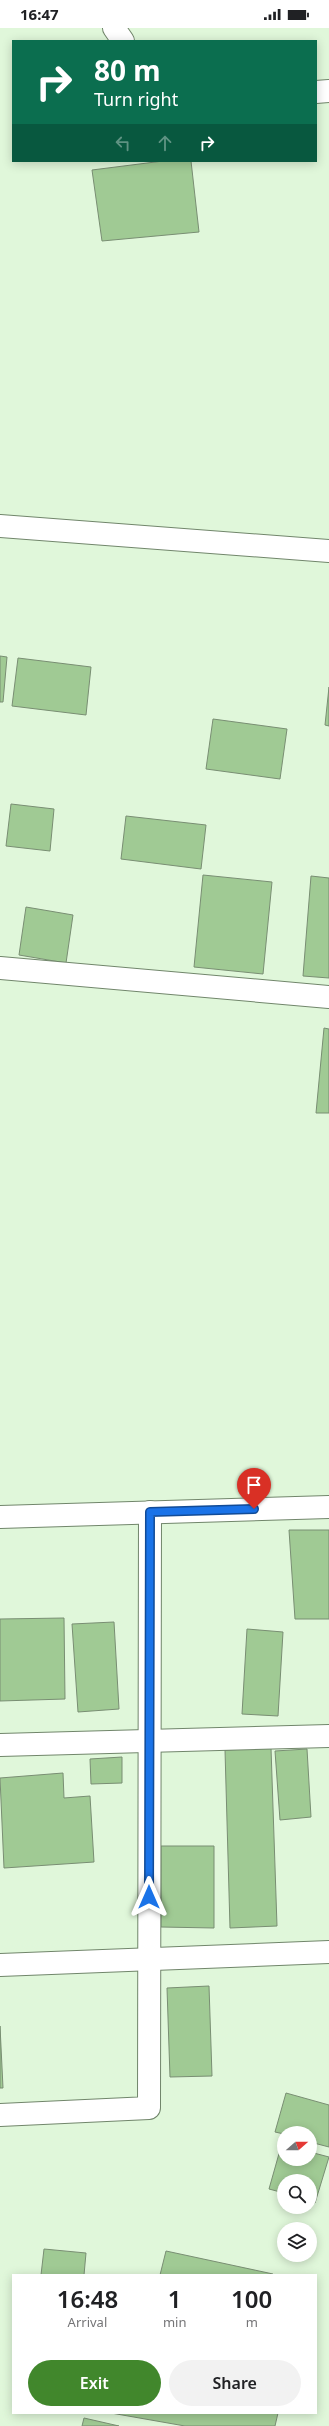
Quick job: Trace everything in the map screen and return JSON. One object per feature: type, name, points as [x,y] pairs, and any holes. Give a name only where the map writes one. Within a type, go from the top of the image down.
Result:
[{"type":"street","points":[[114,28],[121,40]]},
{"type":"street","points":[[317,92],[329,91]]},
{"type":"street","points":[[0,526],[329,552]]},
{"type":"street","points":[[0,968],[329,997]]},
{"type":"street","points":[[0,1517],[329,1506]]},
{"type":"street","points":[[0,2115],[149,2108],[150,1512]]},
{"type":"street","points":[[0,1745],[329,1736]]},
{"type":"street","points":[[0,1964],[329,1952]]},
{"type":"building","points":[[155,162],[191,162],[199,232],[102,241],[92,170]]},
{"type":"building","points":[[0,656],[7,657],[3,702],[0,702]]},
{"type":"building","points":[[18,658],[91,667],[86,715],[12,706]]},
{"type":"building","points":[[329,687],[329,726],[325,725]]},
{"type":"building","points":[[213,719],[287,729],[280,779],[206,769]]},
{"type":"building","points":[[11,804],[54,809],[50,851],[6,846]]},
{"type":"building","points":[[126,816],[206,825],[201,869],[121,859]]},
{"type":"building","points":[[203,875],[272,882],[263,974],[194,967]]},
{"type":"building","points":[[311,876],[329,878],[329,978],[303,976]]},
{"type":"building","points":[[26,907],[73,915],[66,963],[19,955]]},
{"type":"building","points":[[324,1028],[329,1029],[329,1113],[316,1113]]},
{"type":"building","points":[[289,1530],[329,1530],[329,1619],[295,1619]]},
{"type":"building","points":[[64,1618],[65,1699],[0,1701],[0,1619]]},
{"type":"building","points":[[114,1622],[119,1709],[78,1712],[72,1624]]},
{"type":"building","points":[[247,1629],[283,1632],[278,1716],[242,1714]]},
{"type":"building","points":[[271,1748],[277,1926],[230,1928],[225,1750]]},
{"type":"building","points":[[307,1749],[311,1817],[280,1820],[275,1751]]},
{"type":"building","points":[[122,1757],[122,1783],[91,1784],[90,1759]]},
{"type":"building","points":[[63,1773],[64,1798],[90,1796],[94,1862],[4,1868],[0,1778]]},
{"type":"building","points":[[161,1846],[214,1846],[214,1928],[161,1927]]},
{"type":"building","points":[[209,1986],[212,2076],[170,2077],[167,1988]]},
{"type":"building","points":[[0,2026],[3,2088],[0,2088]]},
{"type":"building","points":[[286,2093],[329,2105],[329,2147],[317,2144],[317,2126],[277,2126],[277,2132],[275,2132]]},
{"type":"building","points":[[317,2154],[329,2157],[317,2196],[317,2174],[277,2174],[277,2191],[269,2189],[277,2161],[277,2166],[317,2166]]},
{"type":"building","points":[[44,2249],[86,2253],[84,2274],[41,2274]]},
{"type":"building","points":[[166,2251],[273,2274],[160,2274]]},
{"type":"building","points":[[117,2414],[278,2414],[275,2426],[185,2426]]},
{"type":"building","points":[[84,2418],[119,2426],[82,2426]]},
{"type":"route","points":[[149,1897],[150,1512],[254,1509]]}]
